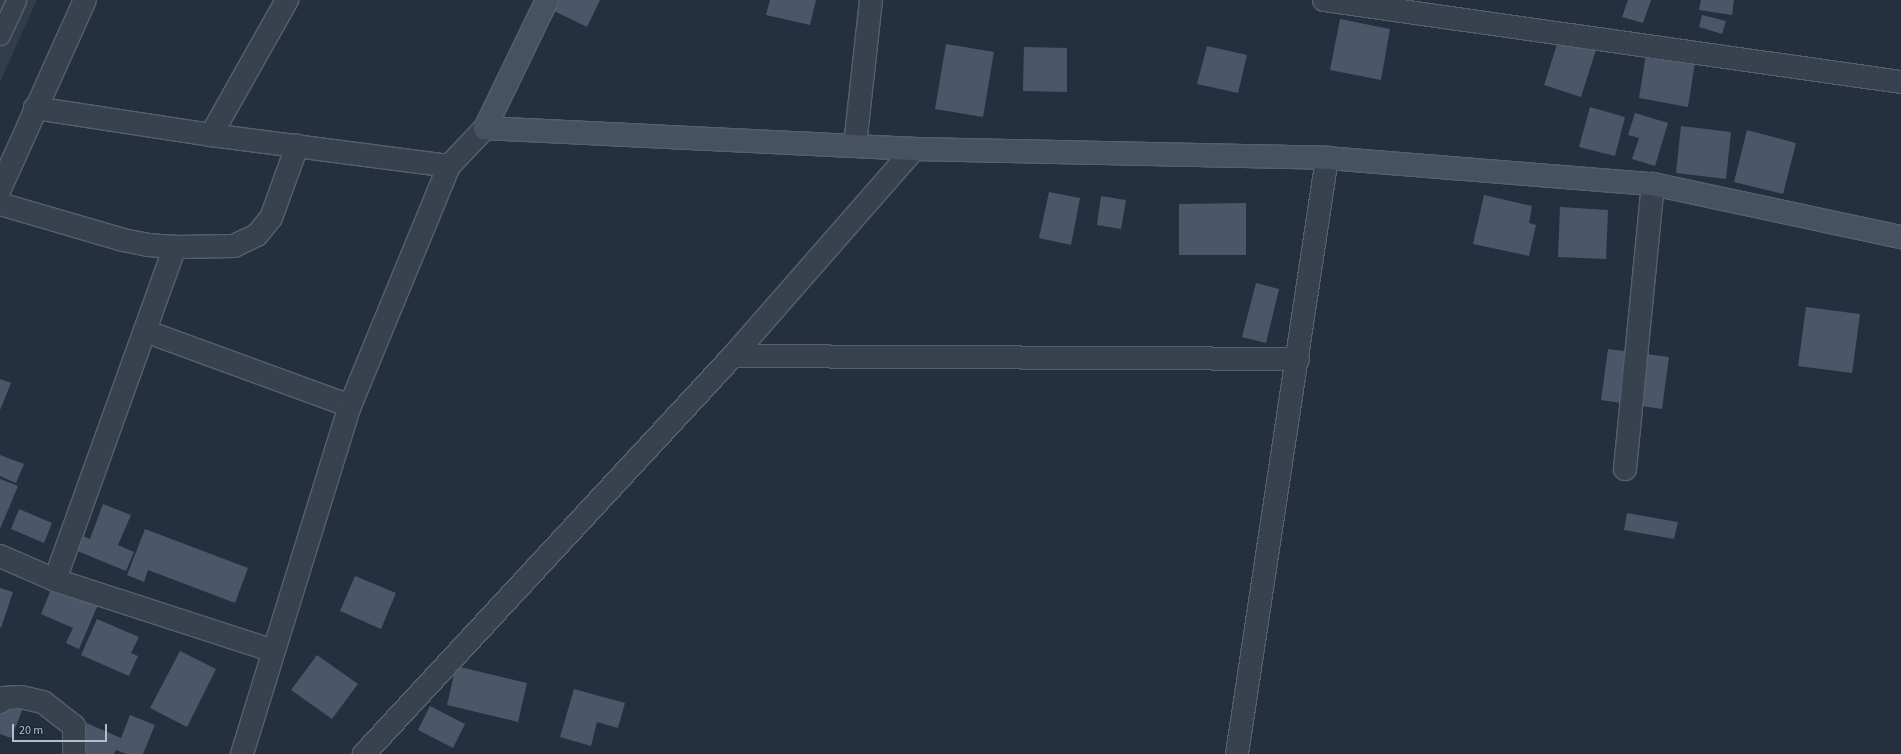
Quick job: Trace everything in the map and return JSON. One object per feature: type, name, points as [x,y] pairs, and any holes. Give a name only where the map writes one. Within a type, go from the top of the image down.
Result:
[{"type":"street","points":[[0,189],[35,108],[85,0]]},
{"type":"street","points":[[211,135],[287,0]]},
{"type":"street","points":[[242,754],[350,406],[449,166],[485,128],[548,0]]},
{"type":"street","points":[[855,145],[871,0]]},
{"type":"street","points":[[1324,0],[1901,82]]},
{"type":"street","points":[[35,108],[211,135],[449,166]]},
{"type":"street","points":[[485,128],[914,149],[1327,158],[1654,184],[1901,237]]},
{"type":"street","points":[[0,204],[123,240],[175,247],[234,246],[257,235],[270,218],[297,146]]},
{"type":"street","points":[[364,754],[733,356],[914,149]]},
{"type":"street","points":[[1237,754],[1298,359],[1327,158]]},
{"type":"street","points":[[1625,469],[1654,184]]},
{"type":"street","points":[[55,580],[175,247]]},
{"type":"street","points":[[144,331],[350,406]]},
{"type":"street","points":[[733,356],[1298,359]]},
{"type":"street","points":[[0,556],[55,580],[274,651]]},
{"type":"street","points":[[0,702],[3,698],[21,697],[43,702],[74,726],[74,754]]},
{"type":"lane","points":[[0,35],[16,0]]},
{"type":"shaded area","points":[[0,0],[37,0],[0,82]]},
{"type":"building","points":[[559,0],[600,0],[587,27],[554,11]]},
{"type":"building","points":[[770,0],[816,0],[810,25],[766,15]]},
{"type":"building","points":[[1628,0],[1651,0],[1643,23],[1622,17]]},
{"type":"building","points":[[1701,0],[1734,0],[1732,15],[1699,10]]},
{"type":"building","points":[[1702,15],[1726,21],[1722,34],[1699,27]]},
{"type":"building","points":[[1340,19],[1390,29],[1381,80],[1330,70]]},
{"type":"building","points":[[1559,38],[1596,50],[1581,97],[1544,85]]},
{"type":"building","points":[[946,44],[994,52],[983,117],[935,109]]},
{"type":"building","points":[[1207,46],[1247,55],[1238,93],[1197,84]]},
{"type":"building","points":[[1024,47],[1067,48],[1067,92],[1023,91]]},
{"type":"building","points":[[1646,54],[1695,62],[1688,107],[1639,98]]},
{"type":"building","points":[[1590,107],[1625,117],[1615,156],[1579,147]]},
{"type":"building","points":[[1635,113],[1668,123],[1655,166],[1632,159],[1639,138],[1628,135]]},
{"type":"building","points":[[1681,126],[1731,132],[1726,179],[1676,173]]},
{"type":"building","points":[[1747,130],[1796,143],[1783,194],[1734,182]]},
{"type":"building","points":[[1049,192],[1080,198],[1071,245],[1039,238]]},
{"type":"building","points":[[1484,195],[1532,206],[1529,223],[1536,225],[1529,256],[1473,244]]},
{"type":"building","points":[[1101,196],[1126,200],[1121,229],[1097,225]]},
{"type":"building","points":[[1246,203],[1246,255],[1179,255],[1179,204]]},
{"type":"building","points":[[1560,207],[1608,210],[1606,259],[1558,257]]},
{"type":"building","points":[[1256,283],[1279,289],[1266,343],[1242,337]]},
{"type":"building","points":[[1806,307],[1860,314],[1852,373],[1798,366]]},
{"type":"building","points":[[1608,349],[1669,357],[1662,409],[1601,400]]},
{"type":"building","points":[[0,379],[11,383],[0,410]]},
{"type":"building","points":[[0,455],[24,464],[16,483],[0,476]]},
{"type":"building","points":[[0,479],[18,486],[0,529]]},
{"type":"building","points":[[103,504],[131,515],[118,545],[134,552],[126,571],[70,548],[76,533],[90,539]]},
{"type":"building","points":[[19,509],[52,523],[44,543],[11,529]]},
{"type":"building","points":[[1627,513],[1678,522],[1674,539],[1624,530]]},
{"type":"building","points":[[145,529],[248,568],[235,603],[148,570],[144,582],[127,575]]},
{"type":"building","points":[[355,576],[396,593],[381,629],[340,611]]},
{"type":"building","points":[[54,582],[100,600],[79,649],[66,643],[73,628],[41,614]]},
{"type":"building","points":[[0,588],[13,592],[1,628],[0,627]]},
{"type":"building","points":[[97,619],[139,637],[131,653],[138,656],[129,676],[81,655]]},
{"type":"building","points":[[180,651],[216,669],[187,727],[150,708]]},
{"type":"building","points":[[317,655],[358,684],[332,719],[291,690]]},
{"type":"building","points":[[456,666],[527,683],[518,722],[447,705]]},
{"type":"building","points":[[574,689],[625,703],[618,728],[597,722],[591,746],[560,737]]},
{"type":"building","points":[[0,700],[23,708],[11,738],[0,734]]},
{"type":"building","points":[[430,706],[465,724],[453,748],[418,730]]},
{"type":"building","points":[[130,715],[155,725],[143,754],[126,754],[116,750],[114,754],[82,754],[72,750],[84,722],[121,738]]}]
